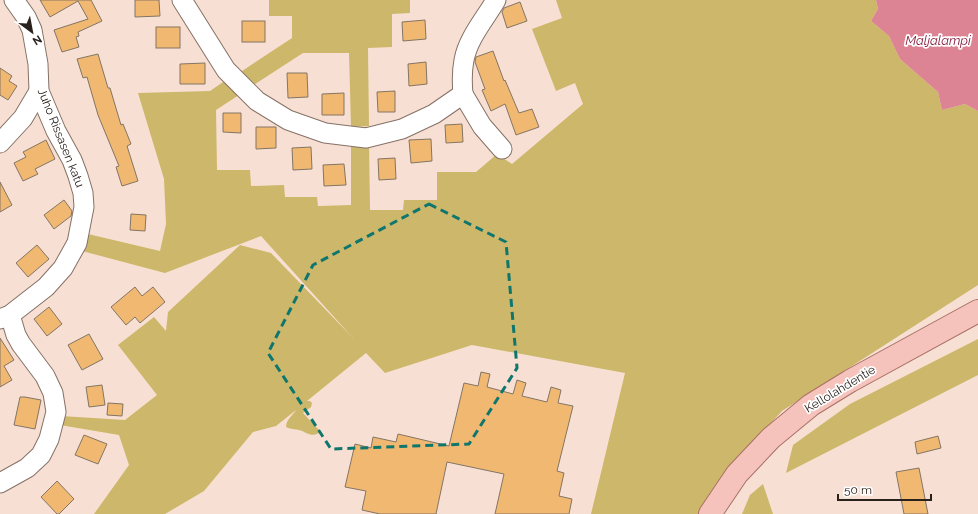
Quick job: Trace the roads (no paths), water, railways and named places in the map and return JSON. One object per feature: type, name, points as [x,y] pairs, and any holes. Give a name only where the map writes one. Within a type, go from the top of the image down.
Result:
[{"type":"main road","name":"Kellolahdentie","points":[[710,514],[737,474],[771,438],[811,405],[850,381],[978,311]]},
{"type":"main road","name":"Kellolahdentie","points":[[729,514],[749,481],[789,436],[832,404],[978,323]]},
{"type":"street","name":"Juho Rissasen katu","points":[[5,317],[46,287],[63,268],[77,243],[84,207],[83,193],[72,160],[56,132],[40,91],[38,64],[32,30],[26,17],[14,0]]},
{"type":"street","points":[[182,0],[226,70],[257,101],[288,120],[325,133],[366,138],[402,129],[434,114],[463,94]]},
{"type":"street","points":[[496,0],[479,27],[464,60],[463,94],[482,126],[502,149]]},
{"type":"street","points":[[0,143],[23,118],[40,91]]},
{"type":"street","points":[[0,483],[27,468],[40,455],[49,439],[56,412],[53,393],[47,380],[40,368],[21,344],[5,317]]},
{"type":"water","name":"Maljalampi","points":[[876,0],[978,0],[978,111],[965,104],[942,110],[938,92],[900,59],[889,36],[871,21],[878,9]]}]
